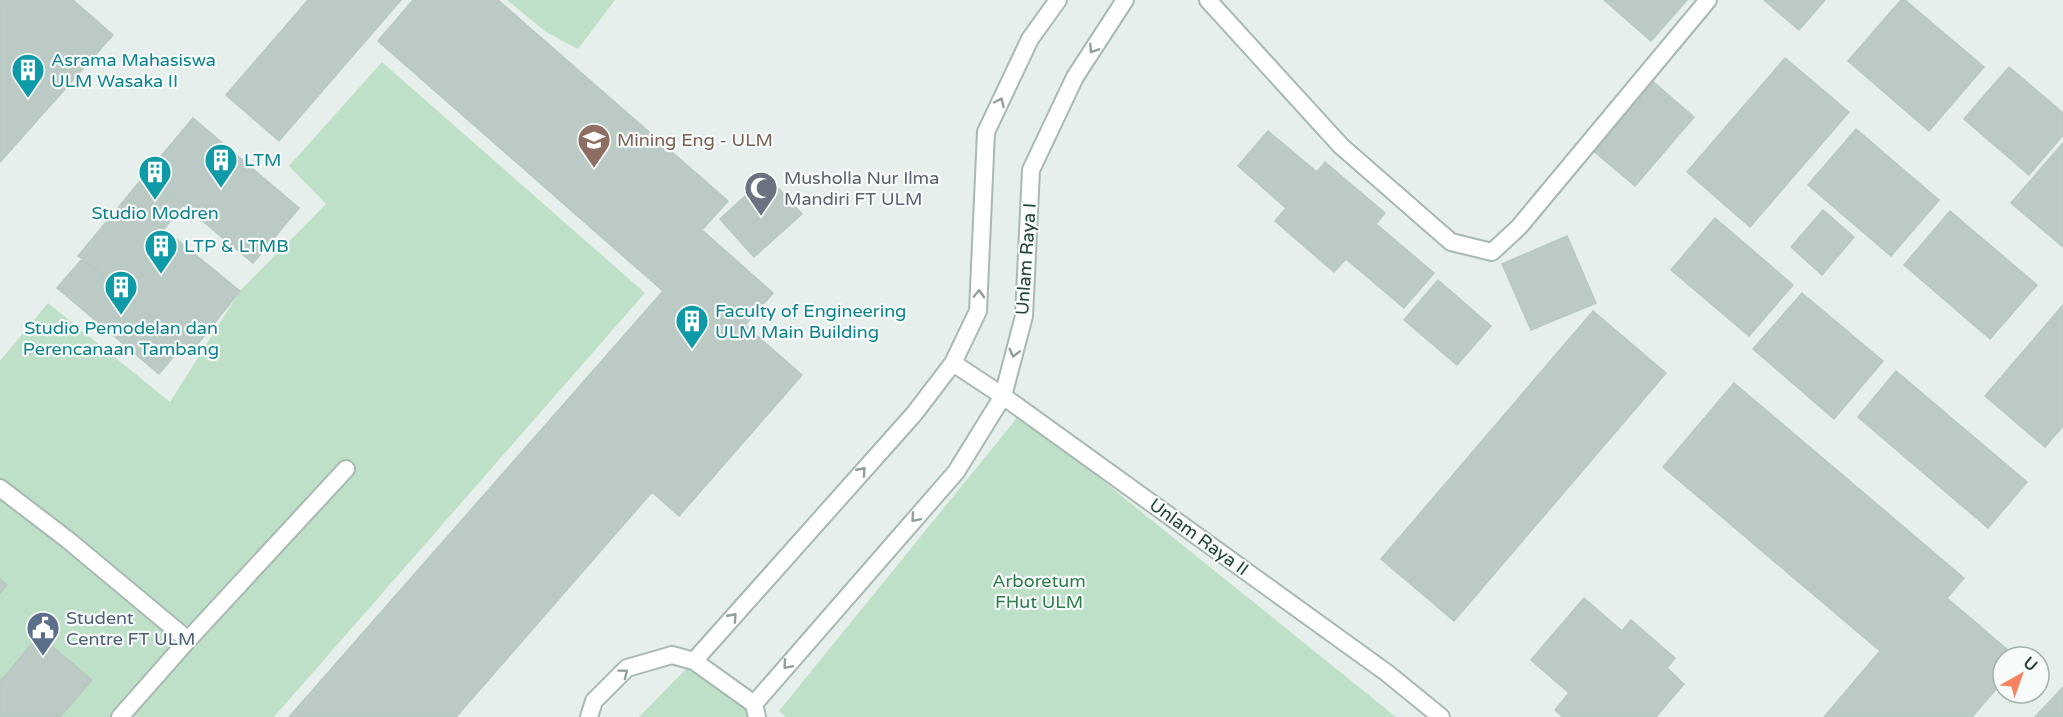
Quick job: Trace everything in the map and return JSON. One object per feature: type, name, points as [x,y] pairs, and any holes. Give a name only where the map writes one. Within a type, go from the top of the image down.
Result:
[{"type":"lane","points":[[694,661],[914,414],[953,363],[978,311],[986,132],[1030,39],[1058,0]]},
{"type":"lane","name":"Unlam Raya I","points":[[755,710],[956,472],[1004,396],[1024,316],[1031,170],[1075,77],[1125,0]]},
{"type":"lane","points":[[1208,0],[1341,146],[1451,242],[1492,252],[1520,226],[1708,0]]},
{"type":"lane","name":"Unlam Raya II","points":[[953,363],[1004,396],[1387,673],[1441,717]]},
{"type":"lane","points":[[120,717],[188,640],[346,470]]},
{"type":"lane","points":[[0,488],[68,540],[188,640]]},
{"type":"lane","points":[[589,717],[594,701],[627,668],[672,656],[694,661],[755,710]]},
{"type":"green space","points":[[507,0],[615,0],[578,49],[546,32]]},
{"type":"green space","points":[[382,62],[645,293],[274,717],[0,717],[0,361],[48,303],[170,402],[240,291],[326,204],[289,166]]},
{"type":"green space","name":"Arboretum FHut ULM","points":[[1020,414],[1396,717],[786,717],[779,711]]},
{"type":"green space","points":[[694,661],[760,717],[639,717]]},
{"type":"building","name":"Asrama Mahasiswa ULM Wasaka II","points":[[0,0],[73,0],[113,35],[0,162]]},
{"type":"building","points":[[308,0],[401,0],[279,141],[226,95]]},
{"type":"building","name":"Faculty of Engineering ULM Main Building","points":[[413,0],[498,0],[728,201],[702,230],[773,293],[745,325],[802,375],[679,516],[652,492],[456,717],[289,717],[663,291],[378,41]]},
{"type":"building","points":[[1604,0],[1687,0],[1651,41]]},
{"type":"building","points":[[1764,0],[1825,0],[1799,30]]},
{"type":"building","points":[[1901,0],[1905,0],[1984,67],[1929,131],[1848,61]]},
{"type":"building","points":[[1785,58],[1849,112],[1750,227],[1687,172]]},
{"type":"building","points":[[2009,67],[2063,113],[2063,135],[2029,175],[1964,119]]},
{"type":"building","points":[[1650,79],[1694,117],[1635,186],[1591,149]]},
{"type":"building","name":"LTM","points":[[193,118],[299,208],[253,263],[146,174]]},
{"type":"building","points":[[1856,129],[1939,200],[1891,256],[1808,185]]},
{"type":"building","points":[[1268,131],[1317,172],[1325,162],[1385,213],[1376,224],[1434,273],[1404,308],[1346,259],[1334,272],[1275,221],[1286,208],[1238,166]]},
{"type":"building","points":[[2063,143],[2063,247],[2011,203]]},
{"type":"building","name":"Studio Modren","points":[[146,174],[183,205],[164,229],[126,198]]},
{"type":"building","name":"Musholla Nur Ilma Mandiri FT ULM","points":[[767,176],[802,214],[754,257],[720,219]]},
{"type":"building","name":"LTP & LTMB","points":[[126,198],[240,291],[193,350],[78,256]]},
{"type":"building","points":[[1823,210],[1854,237],[1822,275],[1791,247]]},
{"type":"building","points":[[1950,211],[2037,285],[1990,339],[1904,265]]},
{"type":"building","points":[[1715,218],[1793,285],[1749,336],[1671,270]]},
{"type":"building","points":[[1567,236],[1596,303],[1531,330],[1502,264]]},
{"type":"building","name":"Studio Pemodelan dan Perencanaan Tambang","points":[[83,258],[184,344],[159,374],[57,288]]},
{"type":"building","points":[[1438,280],[1491,326],[1457,365],[1404,320]]},
{"type":"building","points":[[1802,293],[1883,361],[1834,419],[1753,349]]},
{"type":"building","points":[[2063,305],[2063,426],[2045,447],[1985,396]]},
{"type":"building","points":[[1593,311],[1666,373],[1454,621],[1381,559]]},
{"type":"building","points":[[1896,371],[2027,482],[1988,528],[1858,417]]},
{"type":"building","points":[[1734,383],[1964,578],[1947,598],[2002,645],[1991,645],[1991,695],[1972,717],[1824,717],[1880,651],[1663,467]]},
{"type":"building","points":[[0,579],[7,585],[0,593]]},
{"type":"building","points":[[1584,598],[1622,631],[1631,620],[1675,658],[1667,668],[1684,684],[1656,717],[1563,717],[1555,710],[1569,693],[1531,660]]},
{"type":"building","name":"Student Centre FT ULM","points":[[39,635],[92,680],[60,717],[0,717],[0,682]]},
{"type":"building","points":[[2063,687],[2063,717],[2035,717],[2046,705],[2051,705],[2051,700]]},
{"type":"place","name":"Asrama Mahasiswa ULM Wasaka II","points":[[28,99]]},
{"type":"place","name":"Mining Eng - ULM","points":[[594,169]]},
{"type":"place","name":"LTM","points":[[221,189]]},
{"type":"place","name":"Studio Modren","points":[[155,201]]},
{"type":"place","name":"Musholla Nur Ilma Mandiri FT ULM","points":[[761,217]]},
{"type":"place","name":"LTP & LTMB","points":[[161,275]]},
{"type":"place","name":"Studio Pemodelan dan Perencanaan Tambang","points":[[121,316]]},
{"type":"place","name":"Faculty of Engineering ULM Main Building","points":[[692,350]]},
{"type":"place","name":"Student Centre FT ULM","points":[[43,657]]}]
